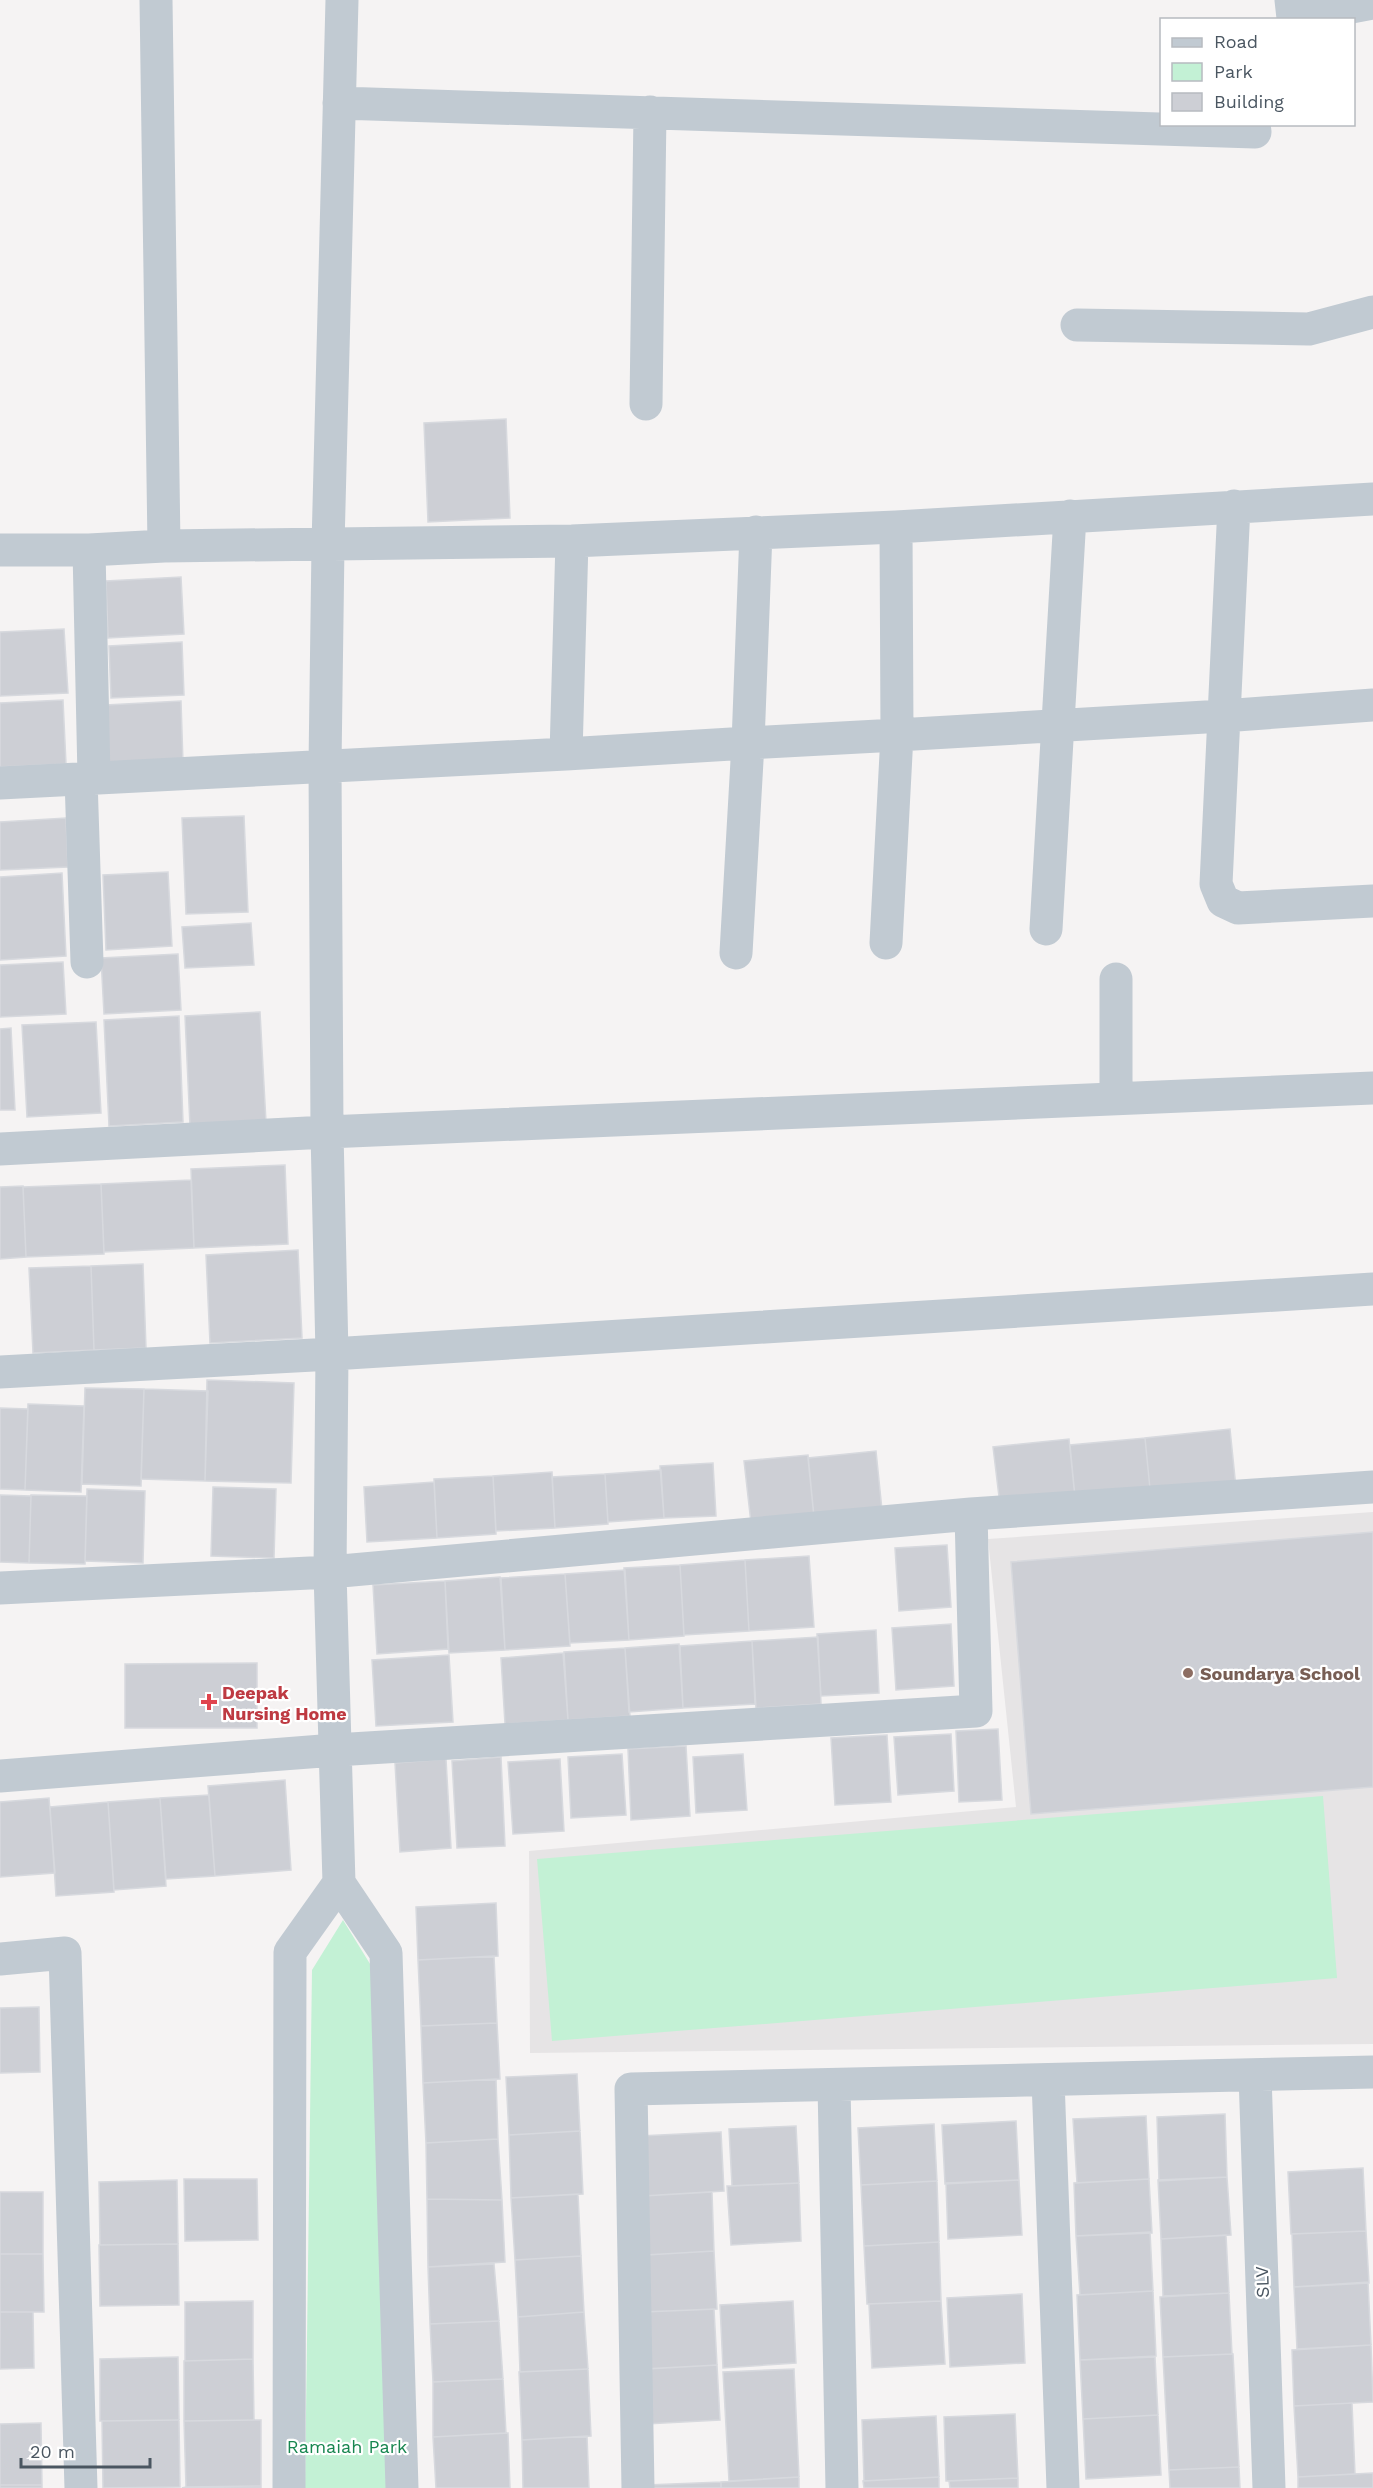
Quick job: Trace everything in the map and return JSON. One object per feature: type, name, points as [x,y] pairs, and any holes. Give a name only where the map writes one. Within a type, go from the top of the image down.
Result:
[{"type":"street","points":[[156,0],[164,546]]},
{"type":"street","points":[[342,0],[328,545],[326,765],[327,1132],[332,1354],[330,1572],[339,1883],[386,1953],[402,2488]]},
{"type":"street","points":[[1291,12],[1373,3]]},
{"type":"street","points":[[339,103],[1255,132],[1254,126]]},
{"type":"street","points":[[646,404],[650,112]]},
{"type":"street","points":[[1077,326],[1309,328],[1373,312]]},
{"type":"street","points":[[0,550],[572,541],[896,527],[1373,499]]},
{"type":"street","points":[[1234,506],[1216,884],[1223,901],[1238,908],[1373,901]]},
{"type":"street","points":[[1046,929],[1070,516]]},
{"type":"street","points":[[886,943],[897,735],[896,527]]},
{"type":"street","points":[[736,953],[748,743],[756,532]]},
{"type":"street","points":[[566,754],[572,541]]},
{"type":"street","points":[[87,962],[89,550]]},
{"type":"street","points":[[0,783],[566,754],[1223,716],[1373,705]]},
{"type":"street","points":[[1116,979],[1116,1098]]},
{"type":"street","points":[[0,1149],[327,1132],[1373,1088]]},
{"type":"street","points":[[0,1372],[332,1354],[1373,1289]]},
{"type":"street","points":[[0,1588],[330,1572],[971,1514],[1373,1487]]},
{"type":"street","points":[[0,1776],[335,1750],[976,1711],[971,1514]]},
{"type":"street","points":[[289,2488],[290,1952],[339,1883]]},
{"type":"street","points":[[0,1959],[65,1953],[81,2488]]},
{"type":"street","points":[[638,2488],[631,2090],[1373,2072]]},
{"type":"street","name":"SLV","points":[[1255,2075],[1269,2488]]},
{"type":"street","points":[[1048,2080],[1063,2488]]},
{"type":"street","points":[[834,2085],[842,2488]]},
{"type":"shaded area","name":"Soundarya School","points":[[1373,1512],[1373,2044],[530,2053],[529,1851],[1016,1807],[988,1539]]},
{"type":"green space","points":[[1323,1796],[1337,1978],[552,2041],[537,1859]]},
{"type":"green space","name":"Ramaiah Park","points":[[343,1920],[375,1972],[389,2488],[305,2488],[312,1970]]},
{"type":"building","points":[[506,419],[510,518],[428,522],[424,423]]},
{"type":"building","points":[[181,577],[184,634],[108,638],[106,581]]},
{"type":"building","points":[[64,629],[68,693],[0,696],[0,632]]},
{"type":"building","points":[[182,642],[184,695],[111,698],[109,646]]},
{"type":"building","points":[[63,700],[66,764],[0,767],[0,703]]},
{"type":"building","points":[[181,701],[183,763],[108,766],[106,705]]},
{"type":"building","points":[[244,816],[248,912],[186,914],[182,818]]},
{"type":"building","points":[[66,818],[68,867],[0,870],[0,822]]},
{"type":"building","points":[[168,872],[172,946],[106,950],[103,875]]},
{"type":"building","points":[[62,873],[66,956],[0,960],[0,877]]},
{"type":"building","points":[[251,923],[254,965],[185,968],[182,927]]},
{"type":"building","points":[[178,954],[181,1010],[104,1014],[101,958]]},
{"type":"building","points":[[63,962],[66,1014],[0,1017],[0,965]]},
{"type":"building","points":[[260,1012],[266,1122],[190,1126],[185,1016]]},
{"type":"building","points":[[179,1016],[183,1122],[109,1126],[104,1020]]},
{"type":"building","points":[[96,1022],[101,1113],[27,1117],[22,1025]]},
{"type":"building","points":[[11,1028],[15,1110],[0,1110],[0,1029]]},
{"type":"building","points":[[285,1165],[288,1244],[194,1248],[191,1169]]},
{"type":"building","points":[[191,1180],[194,1248],[104,1252],[101,1184]]},
{"type":"building","points":[[101,1184],[104,1254],[26,1257],[23,1187]]},
{"type":"building","points":[[23,1186],[26,1257],[0,1259],[0,1187]]},
{"type":"building","points":[[298,1250],[302,1338],[210,1343],[206,1255]]},
{"type":"building","points":[[143,1264],[146,1348],[94,1350],[91,1266]]},
{"type":"building","points":[[91,1266],[94,1350],[33,1353],[29,1268]]},
{"type":"building","points":[[207,1380],[294,1383],[291,1483],[205,1481]]},
{"type":"building","points":[[85,1388],[144,1389],[141,1486],[82,1484]]},
{"type":"building","points":[[144,1389],[208,1391],[205,1481],[141,1479]]},
{"type":"building","points":[[28,1404],[84,1406],[81,1492],[25,1490]]},
{"type":"building","points":[[0,1408],[28,1409],[25,1490],[0,1489]]},
{"type":"building","points":[[1230,1429],[1236,1488],[1150,1489],[1145,1438]]},
{"type":"building","points":[[1145,1438],[1150,1489],[1075,1497],[1070,1445]]},
{"type":"building","points":[[1069,1439],[1075,1497],[1000,1505],[993,1447]]},
{"type":"building","points":[[876,1451],[882,1510],[814,1517],[808,1458]]},
{"type":"building","points":[[808,1455],[814,1517],[751,1523],[744,1461]]},
{"type":"building","points":[[713,1463],[716,1516],[664,1518],[660,1466]]},
{"type":"building","points":[[661,1470],[664,1518],[608,1522],[605,1474]]},
{"type":"building","points":[[552,1472],[555,1528],[496,1531],[493,1476]]},
{"type":"building","points":[[605,1474],[608,1524],[555,1528],[552,1477]]},
{"type":"building","points":[[493,1476],[496,1534],[437,1538],[434,1479]]},
{"type":"building","points":[[434,1482],[437,1538],[367,1542],[364,1487]]},
{"type":"building","points":[[213,1487],[276,1489],[274,1558],[211,1556]]},
{"type":"building","points":[[87,1489],[145,1491],[143,1563],[85,1561]]},
{"type":"building","points":[[0,1495],[31,1496],[29,1563],[0,1562]]},
{"type":"building","points":[[31,1495],[87,1496],[85,1564],[29,1563]]},
{"type":"building","points":[[1373,1532],[1373,1787],[1031,1814],[1011,1562]]},
{"type":"building","points":[[947,1545],[951,1607],[899,1611],[895,1548]]},
{"type":"building","points":[[809,1556],[814,1627],[749,1631],[745,1560]]},
{"type":"building","points":[[745,1560],[749,1631],[684,1635],[680,1565]]},
{"type":"building","points":[[680,1565],[684,1636],[629,1640],[624,1568]]},
{"type":"building","points":[[625,1570],[629,1640],[570,1643],[565,1574]]},
{"type":"building","points":[[565,1574],[570,1646],[505,1650],[501,1578]]},
{"type":"building","points":[[500,1577],[505,1650],[449,1653],[445,1581]]},
{"type":"building","points":[[445,1581],[448,1649],[377,1654],[373,1585]]},
{"type":"building","points":[[951,1624],[954,1686],[896,1690],[892,1628]]},
{"type":"building","points":[[876,1630],[879,1693],[821,1696],[817,1634]]},
{"type":"building","points":[[818,1637],[821,1704],[756,1708],[752,1641]]},
{"type":"building","points":[[752,1641],[755,1704],[683,1708],[680,1646]]},
{"type":"building","points":[[679,1644],[683,1708],[629,1712],[625,1648]]},
{"type":"building","points":[[625,1648],[630,1716],[568,1720],[564,1652]]},
{"type":"building","points":[[563,1653],[568,1720],[505,1724],[501,1658]]},
{"type":"building","points":[[449,1655],[453,1722],[376,1726],[372,1660]]},
{"type":"building","points":[[257,1663],[257,1728],[125,1728],[125,1664]]},
{"type":"building","points":[[998,1729],[1002,1800],[959,1802],[956,1731]]},
{"type":"building","points":[[951,1734],[954,1791],[898,1795],[894,1737]]},
{"type":"building","points":[[887,1735],[891,1802],[835,1805],[831,1738]]},
{"type":"building","points":[[686,1746],[690,1816],[631,1820],[628,1749]]},
{"type":"building","points":[[622,1754],[626,1815],[571,1818],[568,1757]]},
{"type":"building","points":[[743,1754],[747,1810],[696,1813],[693,1757]]},
{"type":"building","points":[[501,1757],[505,1846],[457,1848],[452,1761]]},
{"type":"building","points":[[446,1759],[451,1848],[400,1852],[395,1763]]},
{"type":"building","points":[[560,1759],[564,1831],[513,1834],[508,1762]]},
{"type":"building","points":[[285,1780],[291,1870],[215,1876],[208,1786]]},
{"type":"building","points":[[209,1795],[215,1876],[166,1879],[160,1798]]},
{"type":"building","points":[[49,1798],[55,1873],[0,1877],[0,1802]]},
{"type":"building","points":[[160,1798],[166,1886],[114,1890],[108,1802]]},
{"type":"building","points":[[108,1802],[114,1892],[56,1896],[50,1807]]},
{"type":"building","points":[[496,1903],[498,1956],[418,1960],[416,1907]]},
{"type":"building","points":[[494,1956],[497,2023],[421,2026],[418,1960]]},
{"type":"building","points":[[39,2007],[40,2072],[0,2073],[0,2008]]},
{"type":"building","points":[[497,2023],[500,2079],[423,2083],[421,2026]]},
{"type":"building","points":[[577,2074],[580,2131],[509,2135],[506,2077]]},
{"type":"building","points":[[496,2079],[498,2139],[426,2143],[423,2083]]},
{"type":"building","points":[[1225,2114],[1227,2177],[1159,2181],[1157,2117]]},
{"type":"building","points":[[1146,2116],[1149,2179],[1077,2183],[1073,2119]]},
{"type":"building","points":[[1016,2121],[1019,2180],[945,2184],[942,2125]]},
{"type":"building","points":[[934,2124],[937,2181],[861,2185],[858,2128]]},
{"type":"building","points":[[796,2126],[799,2183],[732,2186],[729,2129]]},
{"type":"building","points":[[580,2131],[583,2194],[511,2198],[509,2135]]},
{"type":"building","points":[[721,2132],[724,2191],[643,2196],[640,2136]]},
{"type":"building","points":[[498,2139],[502,2200],[427,2199],[426,2143]]},
{"type":"building","points":[[1363,2168],[1366,2231],[1291,2234],[1288,2172]]},
{"type":"building","points":[[1227,2177],[1231,2235],[1161,2239],[1158,2180]]},
{"type":"building","points":[[184,2179],[257,2179],[258,2240],[185,2241]]},
{"type":"building","points":[[1149,2179],[1152,2233],[1076,2236],[1074,2183]]},
{"type":"building","points":[[177,2180],[178,2244],[100,2245],[99,2182]]},
{"type":"building","points":[[1019,2180],[1022,2235],[948,2239],[946,2183]]},
{"type":"building","points":[[937,2181],[939,2242],[864,2246],[861,2185]]},
{"type":"building","points":[[799,2183],[801,2241],[731,2245],[727,2186]]},
{"type":"building","points":[[0,2192],[43,2192],[43,2254],[0,2254]]},
{"type":"building","points":[[712,2192],[714,2251],[646,2255],[643,2196]]},
{"type":"building","points":[[578,2194],[581,2256],[515,2260],[511,2198]]},
{"type":"building","points":[[427,2199],[502,2200],[505,2262],[428,2267]]},
{"type":"building","points":[[1366,2231],[1369,2283],[1294,2287],[1292,2234]]},
{"type":"building","points":[[1150,2232],[1153,2291],[1080,2295],[1076,2236]]},
{"type":"building","points":[[1226,2235],[1229,2293],[1163,2296],[1161,2239]]},
{"type":"building","points":[[939,2242],[941,2301],[867,2304],[864,2246]]},
{"type":"building","points":[[178,2244],[179,2305],[100,2306],[99,2245]]},
{"type":"building","points":[[714,2251],[717,2309],[644,2312],[646,2255]]},
{"type":"building","points":[[0,2254],[43,2254],[44,2312],[0,2312]]},
{"type":"building","points":[[581,2256],[584,2312],[518,2317],[515,2260]]},
{"type":"building","points":[[494,2264],[499,2321],[430,2324],[428,2267]]},
{"type":"building","points":[[1368,2282],[1371,2345],[1297,2349],[1294,2287]]},
{"type":"building","points":[[1153,2291],[1156,2356],[1080,2360],[1077,2295]]},
{"type":"building","points":[[1229,2293],[1232,2354],[1163,2357],[1160,2297]]},
{"type":"building","points":[[1022,2294],[1025,2363],[950,2367],[947,2298]]},
{"type":"building","points":[[253,2301],[253,2359],[185,2361],[185,2302]]},
{"type":"building","points":[[793,2301],[796,2363],[723,2368],[720,2305]]},
{"type":"building","points":[[941,2301],[945,2364],[872,2368],[869,2304]]},
{"type":"building","points":[[714,2309],[717,2365],[647,2369],[644,2312]]},
{"type":"building","points":[[0,2312],[33,2312],[34,2368],[0,2369]]},
{"type":"building","points":[[584,2312],[588,2369],[520,2372],[518,2317]]},
{"type":"building","points":[[499,2321],[503,2379],[433,2382],[430,2324]]},
{"type":"building","points":[[1371,2345],[1373,2402],[1294,2406],[1292,2350]]},
{"type":"building","points":[[1233,2354],[1239,2467],[1169,2470],[1163,2357]]},
{"type":"building","points":[[178,2357],[179,2420],[100,2421],[100,2359]]},
{"type":"building","points":[[1155,2357],[1158,2415],[1083,2419],[1080,2360]]},
{"type":"building","points":[[253,2359],[254,2420],[184,2421],[184,2361]]},
{"type":"building","points":[[717,2365],[720,2420],[646,2424],[644,2369]]},
{"type":"building","points":[[588,2369],[591,2436],[522,2440],[519,2372]]},
{"type":"building","points":[[794,2369],[799,2477],[729,2481],[723,2372]]},
{"type":"building","points":[[503,2379],[506,2433],[433,2437],[433,2382]]},
{"type":"building","points":[[1352,2403],[1355,2474],[1298,2477],[1294,2406]]},
{"type":"building","points":[[1015,2414],[1018,2478],[946,2481],[944,2417]]},
{"type":"building","points":[[1158,2415],[1161,2475],[1086,2479],[1083,2419]]},
{"type":"building","points":[[936,2416],[939,2477],[864,2481],[862,2420]]},
{"type":"building","points":[[179,2420],[180,2487],[103,2488],[102,2421]]},
{"type":"building","points":[[261,2420],[261,2486],[186,2487],[184,2421]]},
{"type":"building","points":[[41,2423],[42,2485],[0,2485],[0,2424]]},
{"type":"building","points":[[508,2433],[510,2488],[436,2488],[433,2437]]},
{"type":"building","points":[[587,2436],[589,2488],[523,2488],[522,2440]]},
{"type":"building","points":[[1239,2467],[1240,2488],[1170,2488],[1169,2470]]},
{"type":"building","points":[[1373,2473],[1373,2488],[1298,2488],[1298,2477]]},
{"type":"building","points":[[799,2477],[799,2488],[721,2488],[721,2482]]},
{"type":"building","points":[[939,2477],[939,2488],[864,2488],[863,2481]]},
{"type":"building","points":[[1018,2478],[1018,2488],[950,2488],[949,2481]]},
{"type":"building","points":[[721,2482],[721,2488],[647,2488],[647,2485]]},
{"type":"building","points":[[0,2485],[42,2485],[42,2488],[0,2488]]},
{"type":"building","points":[[261,2486],[261,2488],[182,2488],[186,2487]]},
{"type":"place","name":"Soundarya School","points":[[1188,1673]]},
{"type":"place","name":"Deepak Nursing Home","points":[[209,1702]]}]
